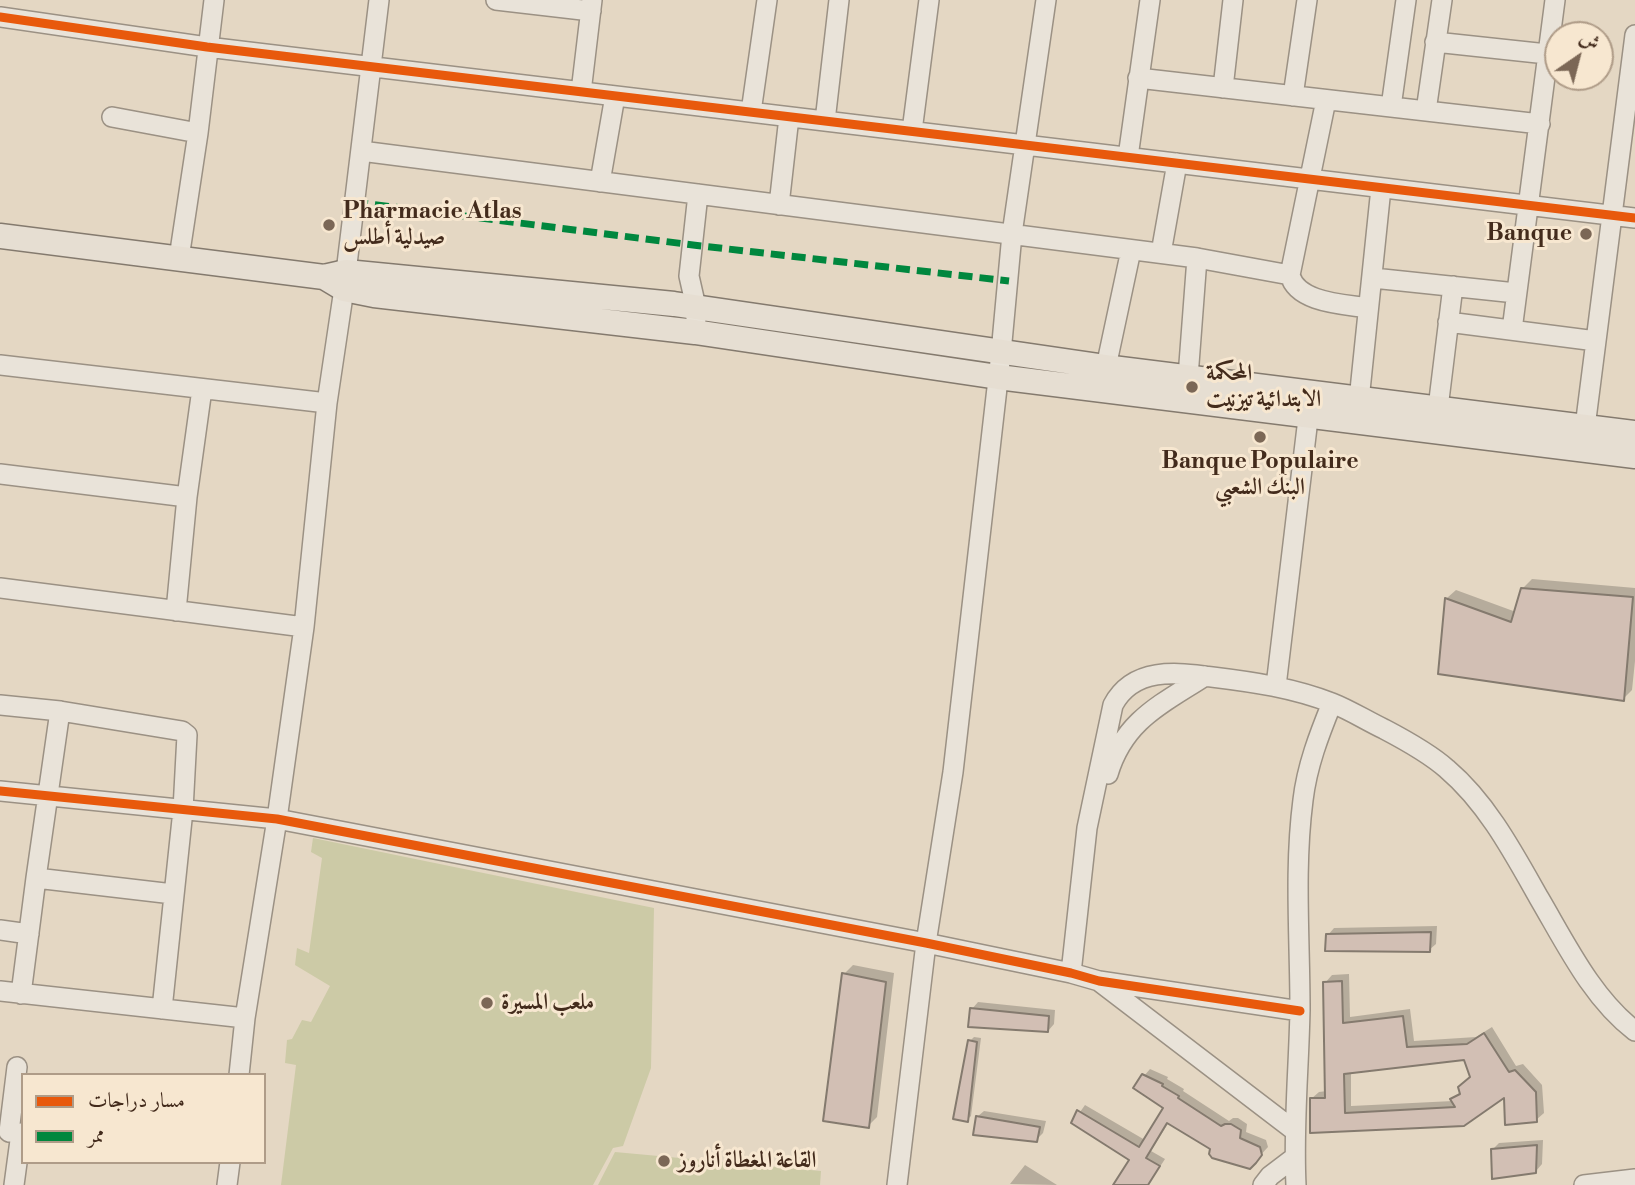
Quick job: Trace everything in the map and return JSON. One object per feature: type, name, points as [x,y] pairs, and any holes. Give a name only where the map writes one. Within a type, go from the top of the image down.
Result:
[{"type":"main road","points":[[0,236],[338,279],[685,305],[1000,365],[1106,367],[1188,377],[1310,405],[1359,400],[1438,408],[1541,433],[1584,427],[1625,443]]},
{"type":"main road","points":[[338,279],[374,295],[1000,365],[1625,443]]},
{"type":"street","points":[[179,258],[214,0]]},
{"type":"street","points":[[239,1073],[245,1018],[304,627],[338,279],[361,151],[379,0]]},
{"type":"street","points":[[496,0],[592,5],[581,92]]},
{"type":"street","points":[[751,112],[767,0]]},
{"type":"street","points":[[825,121],[839,0]]},
{"type":"street","points":[[912,131],[929,0]]},
{"type":"street","points":[[897,1185],[926,943],[953,772],[1000,365],[1012,234],[1046,0]]},
{"type":"street","points":[[1128,157],[1150,0]]},
{"type":"street","points":[[1223,88],[1233,0]]},
{"type":"street","points":[[1293,96],[1307,0]]},
{"type":"street","points":[[1391,107],[1406,0]]},
{"type":"street","points":[[1426,111],[1442,0]]},
{"type":"street","points":[[1552,21],[1555,0]]},
{"type":"street","points":[[0,17],[207,47],[1635,218]]},
{"type":"street","points":[[1584,427],[1635,35]]},
{"type":"street","points":[[1435,42],[1544,54]]},
{"type":"street","points":[[1138,79],[1540,124]]},
{"type":"street","points":[[1512,330],[1544,84]]},
{"type":"street","points":[[600,182],[615,96]]},
{"type":"street","points":[[1326,100],[1290,275],[1292,284],[1321,300],[1368,308]]},
{"type":"street","points":[[111,117],[198,133]]},
{"type":"street","points":[[779,205],[789,117]]},
{"type":"street","points":[[361,151],[1161,253],[1290,275]]},
{"type":"street","points":[[1161,253],[1177,163]]},
{"type":"street","points":[[1359,400],[1381,188]]},
{"type":"street","points":[[671,330],[685,305],[698,194]]},
{"type":"street","points":[[1106,367],[1131,250]]},
{"type":"street","points":[[1188,377],[1197,258]]},
{"type":"street","points":[[1373,278],[1516,293]]},
{"type":"street","points":[[1438,408],[1453,286]]},
{"type":"street","points":[[685,305],[695,332]]},
{"type":"street","points":[[1448,322],[1595,341]]},
{"type":"street","points":[[0,365],[327,402]]},
{"type":"street","points":[[176,611],[187,497],[202,389]]},
{"type":"street","points":[[1276,686],[1310,405]]},
{"type":"street","points":[[0,474],[187,497]]},
{"type":"street","points":[[0,589],[304,627]]},
{"type":"street","points":[[1071,973],[1087,828],[1112,742],[1113,705],[1120,691],[1131,683],[1157,675],[1179,673],[1276,686],[1332,703],[1394,734],[1447,769],[1499,829],[1595,988],[1616,1016],[1635,1031]]},
{"type":"street","points":[[1112,742],[1152,710],[1205,676]]},
{"type":"street","points":[[1296,1185],[1295,1131],[1300,1011],[1299,857],[1303,799],[1314,747],[1332,703]]},
{"type":"street","points":[[0,705],[60,711],[187,733],[183,810],[162,1009]]},
{"type":"street","points":[[21,994],[60,711]]},
{"type":"street","points":[[0,791],[277,819],[926,943],[1100,981],[1300,1011]]},
{"type":"street","points":[[36,878],[173,894]]},
{"type":"street","points":[[0,930],[29,934]]},
{"type":"street","points":[[1100,981],[1295,1131]]},
{"type":"street","points":[[0,991],[245,1018]]},
{"type":"street","points":[[14,1185],[13,1132],[17,1067]]},
{"type":"street","points":[[1263,1185],[1280,1167],[1295,1157]]},
{"type":"street","points":[[227,1185],[230,1164]]},
{"type":"street","points":[[1584,1185],[1635,1179]]},
{"type":"shaded area","name":"ملعب المسيرة","points":[[313,838],[654,908],[651,1068],[623,1146],[613,1148],[593,1185],[281,1185],[296,1065],[285,1063],[287,1040],[292,1039],[302,1020],[311,1022],[330,986],[295,965],[297,948],[309,953],[322,858],[311,852]]},
{"type":"shaded area","name":"القاعة المغطاة أناروز","points":[[615,1152],[821,1171],[820,1185],[598,1185]]},
{"type":"building","points":[[1521,588],[1633,597],[1624,701],[1438,674],[1445,598],[1511,622]]},
{"type":"building","points":[[1431,932],[1430,952],[1325,951],[1326,934]]},
{"type":"building","points":[[842,973],[886,982],[869,1128],[823,1121]]},
{"type":"building","points":[[1342,981],[1343,1023],[1403,1016],[1407,1047],[1467,1044],[1484,1033],[1509,1072],[1515,1070],[1536,1092],[1537,1122],[1505,1125],[1504,1098],[1464,1126],[1310,1133],[1310,1098],[1325,1098],[1323,982]],"holes":[[[1464,1060],[1470,1077],[1458,1087],[1460,1094],[1450,1099],[1455,1107],[1345,1113],[1344,1074]]]},
{"type":"building","points":[[970,1008],[1049,1016],[1048,1032],[968,1027]]},
{"type":"building","points":[[968,1040],[977,1042],[968,1122],[953,1119]]},
{"type":"building","points":[[1142,1074],[1163,1084],[1162,1086],[1179,1096],[1178,1098],[1221,1126],[1231,1124],[1241,1130],[1240,1138],[1260,1147],[1262,1155],[1250,1169],[1212,1158],[1210,1149],[1167,1123],[1146,1158],[1160,1166],[1148,1185],[1113,1185],[1129,1160],[1071,1123],[1077,1110],[1139,1147],[1163,1108],[1133,1088]]},
{"type":"building","points":[[976,1116],[1040,1127],[1037,1142],[973,1135]]},
{"type":"building","points":[[1537,1145],[1536,1173],[1492,1179],[1491,1149]]},
{"type":"marked path","points":[[354,202],[1009,281]]},
{"type":"cycle path","points":[[0,17],[207,47],[1635,218]]},
{"type":"cycle path","points":[[0,791],[277,819],[926,943],[1099,981],[1300,1011]]},
{"type":"place","name":"Pharmacie Atlas صيدلية أطلس","points":[[329,225]]},
{"type":"place","name":"Banque","points":[[1586,234]]},
{"type":"place","name":"المحكمة الابتدائية تيزنيت","points":[[1192,387]]},
{"type":"place","name":"Banque Populaire البنك الشعبي","points":[[1260,437]]},
{"type":"place","name":"ملعب المسيرة","points":[[487,1003]]},
{"type":"place","name":"القاعة المغطاة أناروز","points":[[664,1161]]}]
